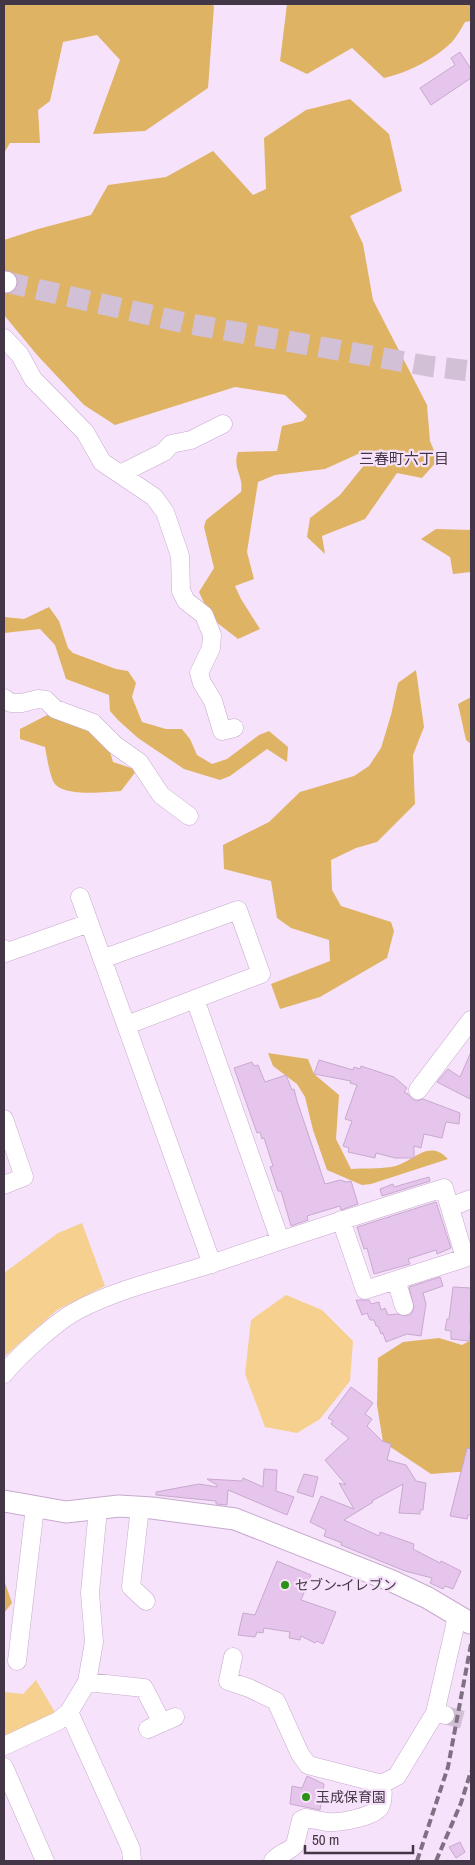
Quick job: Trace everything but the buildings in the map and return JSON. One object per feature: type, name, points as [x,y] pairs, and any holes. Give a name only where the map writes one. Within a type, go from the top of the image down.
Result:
[{"type":"street","points":[[4,338],[20,355],[33,379],[85,432],[102,462],[154,497],[164,512],[180,556],[181,591],[186,601],[204,615],[212,635],[211,648],[199,673],[202,683],[213,701],[222,731],[234,728]]},
{"type":"street","points":[[120,474],[164,452],[171,444],[191,440],[224,424]]},
{"type":"street","points":[[4,698],[12,703],[22,703],[38,699],[46,700],[55,709],[93,724],[115,745],[139,762],[161,795],[189,816]]},
{"type":"street","points":[[80,897],[212,1264]]},
{"type":"street","points":[[102,959],[238,910],[261,974],[127,1025]]},
{"type":"street","points":[[4,948],[5,953],[89,923]]},
{"type":"street","points":[[195,999],[280,1240]]},
{"type":"street","points":[[418,1090],[468,1032]]},
{"type":"street","points":[[4,1119],[24,1177],[4,1185]]},
{"type":"street","points":[[6,1368],[50,1330],[76,1311],[112,1294],[212,1264],[341,1220],[444,1188],[465,1258],[365,1290],[341,1220]]},
{"type":"street","points":[[450,1207],[471,1200]]},
{"type":"street","points":[[396,1280],[404,1306]]},
{"type":"street","points":[[6,1500],[66,1512],[119,1506],[235,1519],[392,1581],[428,1598],[463,1618],[455,1626],[440,1714],[397,1776],[382,1784],[308,1765],[300,1754],[276,1701],[249,1688],[228,1681],[233,1657]]},
{"type":"street","points":[[17,1661],[35,1507]]},
{"type":"street","points":[[140,1507],[131,1587],[146,1601]]},
{"type":"street","points":[[4,1746],[58,1721],[69,1712],[87,1682],[94,1642],[90,1593],[98,1509]]},
{"type":"street","points":[[87,1682],[144,1688],[162,1723]]},
{"type":"street","points":[[69,1712],[130,1849],[132,1861]]},
{"type":"street","points":[[4,1767],[45,1861]]},
{"type":"street","points":[[273,1861],[295,1845],[301,1820],[304,1818],[330,1822],[368,1816],[375,1813],[380,1808],[383,1799],[382,1784]]},
{"type":"shaded area","points":[[4,4],[212,4],[214,6],[208,88],[145,131],[93,134],[120,60],[97,35],[63,42],[50,101],[38,110],[40,143],[10,143],[4,153]]},
{"type":"shaded area","points":[[287,4],[471,4],[471,21],[465,22],[452,42],[437,54],[411,69],[384,78],[352,48],[307,74],[280,61]]},
{"type":"shaded area","points":[[350,99],[389,134],[402,191],[350,216],[363,244],[373,300],[427,405],[430,441],[438,460],[422,478],[397,473],[365,519],[322,536],[325,554],[307,537],[310,518],[340,495],[369,459],[358,454],[325,469],[275,475],[258,482],[247,552],[254,579],[235,586],[260,629],[238,639],[211,618],[199,592],[214,568],[204,527],[206,520],[241,492],[241,481],[236,463],[238,452],[277,451],[282,426],[303,421],[307,416],[285,395],[235,387],[115,425],[84,405],[37,355],[4,315],[4,240],[91,215],[108,185],[166,177],[213,151],[253,195],[266,189],[264,138],[306,110]]},
{"type":"shaded area","points":[[436,529],[471,530],[471,572],[453,574],[450,557],[421,539]]},
{"type":"shaded area","points":[[49,607],[59,621],[68,648],[73,653],[116,669],[128,671],[136,683],[132,697],[142,722],[166,729],[182,729],[190,739],[197,755],[212,764],[227,759],[259,735],[269,731],[288,747],[287,762],[267,749],[230,776],[220,780],[184,769],[138,738],[118,720],[110,711],[109,695],[66,679],[55,645],[40,629],[4,633],[4,617],[24,619]]},
{"type":"shaded area","points":[[416,670],[424,727],[413,755],[415,804],[377,842],[356,848],[331,860],[332,890],[341,906],[391,922],[394,931],[387,958],[320,997],[280,1009],[271,984],[330,961],[329,940],[291,928],[277,918],[271,881],[224,869],[223,845],[269,822],[300,792],[354,776],[369,766],[381,748],[398,683]]},
{"type":"shaded area","points":[[471,697],[471,744],[466,740],[458,704]]},
{"type":"shaded area","points":[[55,711],[84,724],[99,735],[110,751],[113,762],[137,770],[121,791],[74,792],[65,790],[53,781],[45,747],[20,739],[20,729]]},
{"type":"shaded area","points":[[268,1053],[308,1059],[314,1074],[339,1095],[336,1139],[351,1169],[391,1167],[427,1151],[441,1153],[448,1159],[371,1184],[362,1185],[327,1170],[313,1130],[305,1097],[297,1084],[273,1066]]},
{"type":"shaded area","points":[[82,1223],[105,1286],[57,1310],[5,1356],[4,1273],[58,1233]]},
{"type":"shaded area","points":[[286,1295],[322,1310],[353,1341],[350,1381],[320,1419],[297,1433],[265,1427],[245,1374],[251,1320]]},
{"type":"shaded area","points":[[439,1338],[462,1345],[471,1340],[471,1471],[431,1474],[383,1442],[377,1405],[378,1358],[403,1342]]},
{"type":"shaded area","points":[[4,1580],[12,1603],[4,1613]]},
{"type":"shaded area","points":[[36,1680],[56,1714],[4,1738],[4,1692],[23,1694]]},
{"type":"tunnel","points":[[6,282],[185,323],[428,366],[471,371]]},
{"type":"tunnel","points":[[445,1715],[471,1722]]},
{"type":"railway","points":[[417,1861],[448,1767],[471,1644]]},
{"type":"railway","points":[[436,1861],[461,1803],[471,1771]]},
{"type":"place","name":"セブン-イレブン","points":[[285,1585]]},
{"type":"place","name":"玉成保育園","points":[[306,1797]]},
{"type":"district","name":"三春町六丁目","points":[[404,458]]}]
